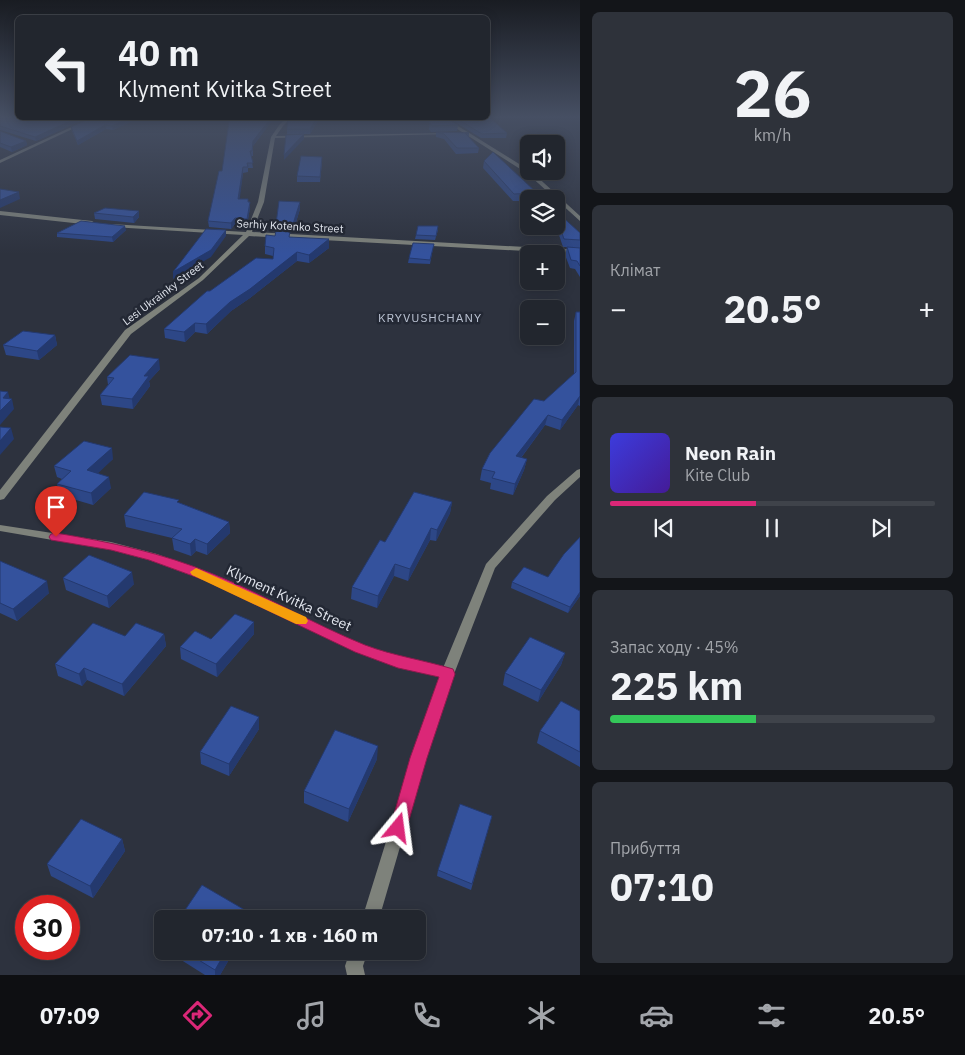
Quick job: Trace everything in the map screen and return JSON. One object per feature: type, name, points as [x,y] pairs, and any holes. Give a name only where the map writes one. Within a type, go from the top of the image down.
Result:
[{"type":"street","name":"Lesi Ukrainky Street","points":[[0,497],[128,332],[201,279],[250,233],[261,202],[268,164]]},
{"type":"street","points":[[515,164],[530,173],[580,219]]},
{"type":"street","name":"Serhiy Kotenko Street","points":[[0,213],[157,230],[250,233],[580,252]]},
{"type":"street","points":[[373,910],[419,758],[448,674],[490,567],[550,498],[580,472]]},
{"type":"street","name":"Klyment Kvitka Street","points":[[0,528],[111,546],[153,557],[208,577],[360,649],[398,662],[448,674]]},
{"type":"street","points":[[356,960],[354,966],[356,975]]},
{"type":"building","points":[[223,164],[247,164],[248,167],[243,167],[238,199],[248,199],[248,202],[250,202],[247,219],[235,218],[231,223],[208,221],[219,171],[222,171]]},
{"type":"building","points":[[300,164],[321,164],[320,177],[297,176]]},
{"type":"building","points":[[486,164],[505,164],[520,177],[520,180],[523,180],[534,190],[520,190],[520,194],[514,194]]},
{"type":"building","points":[[0,189],[19,192],[0,200]]},
{"type":"building","points":[[279,201],[300,202],[293,224],[276,224]]},
{"type":"building","points":[[105,208],[139,211],[133,217],[94,213]]},
{"type":"building","points":[[565,219],[580,233],[580,240],[564,239],[563,235],[565,235]]},
{"type":"building","points":[[81,221],[125,226],[112,237],[57,233]]},
{"type":"building","points":[[418,226],[438,226],[436,236],[416,235]]},
{"type":"building","points":[[206,229],[226,230],[211,250],[173,272]]},
{"type":"building","points":[[276,231],[290,232],[289,237],[329,239],[309,255],[297,252],[250,289],[230,302],[206,324],[195,323],[184,332],[164,329],[207,291],[210,291],[256,258],[273,259],[274,248],[265,246],[266,235],[275,236]]},
{"type":"building","points":[[413,243],[434,244],[430,260],[409,258]]},
{"type":"building","points":[[567,247],[580,248],[580,266],[577,261],[571,260]]},
{"type":"building","points":[[576,312],[580,312],[580,396],[562,420],[548,415],[516,456],[527,459],[515,484],[492,478],[495,472],[482,469],[490,453],[534,399],[544,401],[576,372]]},
{"type":"building","points":[[23,331],[55,335],[37,351],[3,345]]},
{"type":"building","points":[[130,355],[159,359],[144,376],[149,376],[132,399],[100,395],[114,378],[107,377]]},
{"type":"building","points":[[0,391],[8,392],[3,398],[12,399],[0,411]]},
{"type":"building","points":[[0,427],[11,428],[0,441]]},
{"type":"building","points":[[84,441],[112,448],[87,470],[109,477],[91,493],[57,484],[71,471],[54,466]]},
{"type":"building","points":[[144,492],[179,500],[177,502],[229,522],[207,544],[195,539],[190,544],[172,538],[182,529],[124,515]]},
{"type":"building","points":[[414,492],[452,502],[437,530],[431,528],[410,569],[395,564],[378,596],[352,587],[380,540],[385,542]]},
{"type":"building","points":[[580,537],[580,592],[570,607],[512,582],[524,567],[548,577],[564,554]]},
{"type":"building","points":[[89,555],[132,572],[107,596],[63,578]]},
{"type":"building","points":[[0,561],[47,581],[13,609],[0,603]]},
{"type":"building","points":[[235,614],[254,622],[216,664],[180,647],[195,631],[211,639]]},
{"type":"building","points":[[93,623],[125,636],[136,623],[164,634],[122,684],[84,668],[79,674],[55,664]]},
{"type":"building","points":[[530,637],[565,653],[541,690],[505,673]]},
{"type":"building","points":[[561,701],[580,711],[580,752],[540,731]]},
{"type":"building","points":[[231,706],[259,717],[229,764],[200,752]]},
{"type":"building","points":[[335,730],[378,746],[349,809],[304,791]]},
{"type":"building","points":[[460,804],[492,816],[472,884],[438,870]]},
{"type":"building","points":[[81,819],[122,839],[90,886],[47,864]]},
{"type":"building","points":[[202,885],[245,910],[185,910]]},
{"type":"building","points":[[199,960],[221,960],[215,970]]},
{"type":"slow traffic","points":[[196,572],[301,621]]},
{"type":"district","name":"KRYVUSHCHANY","points":[[430,317]]},
{"type":"route","points":[[56,537],[111,546],[153,557],[208,577],[360,649],[398,662],[448,674],[419,758],[398,828]]}]
